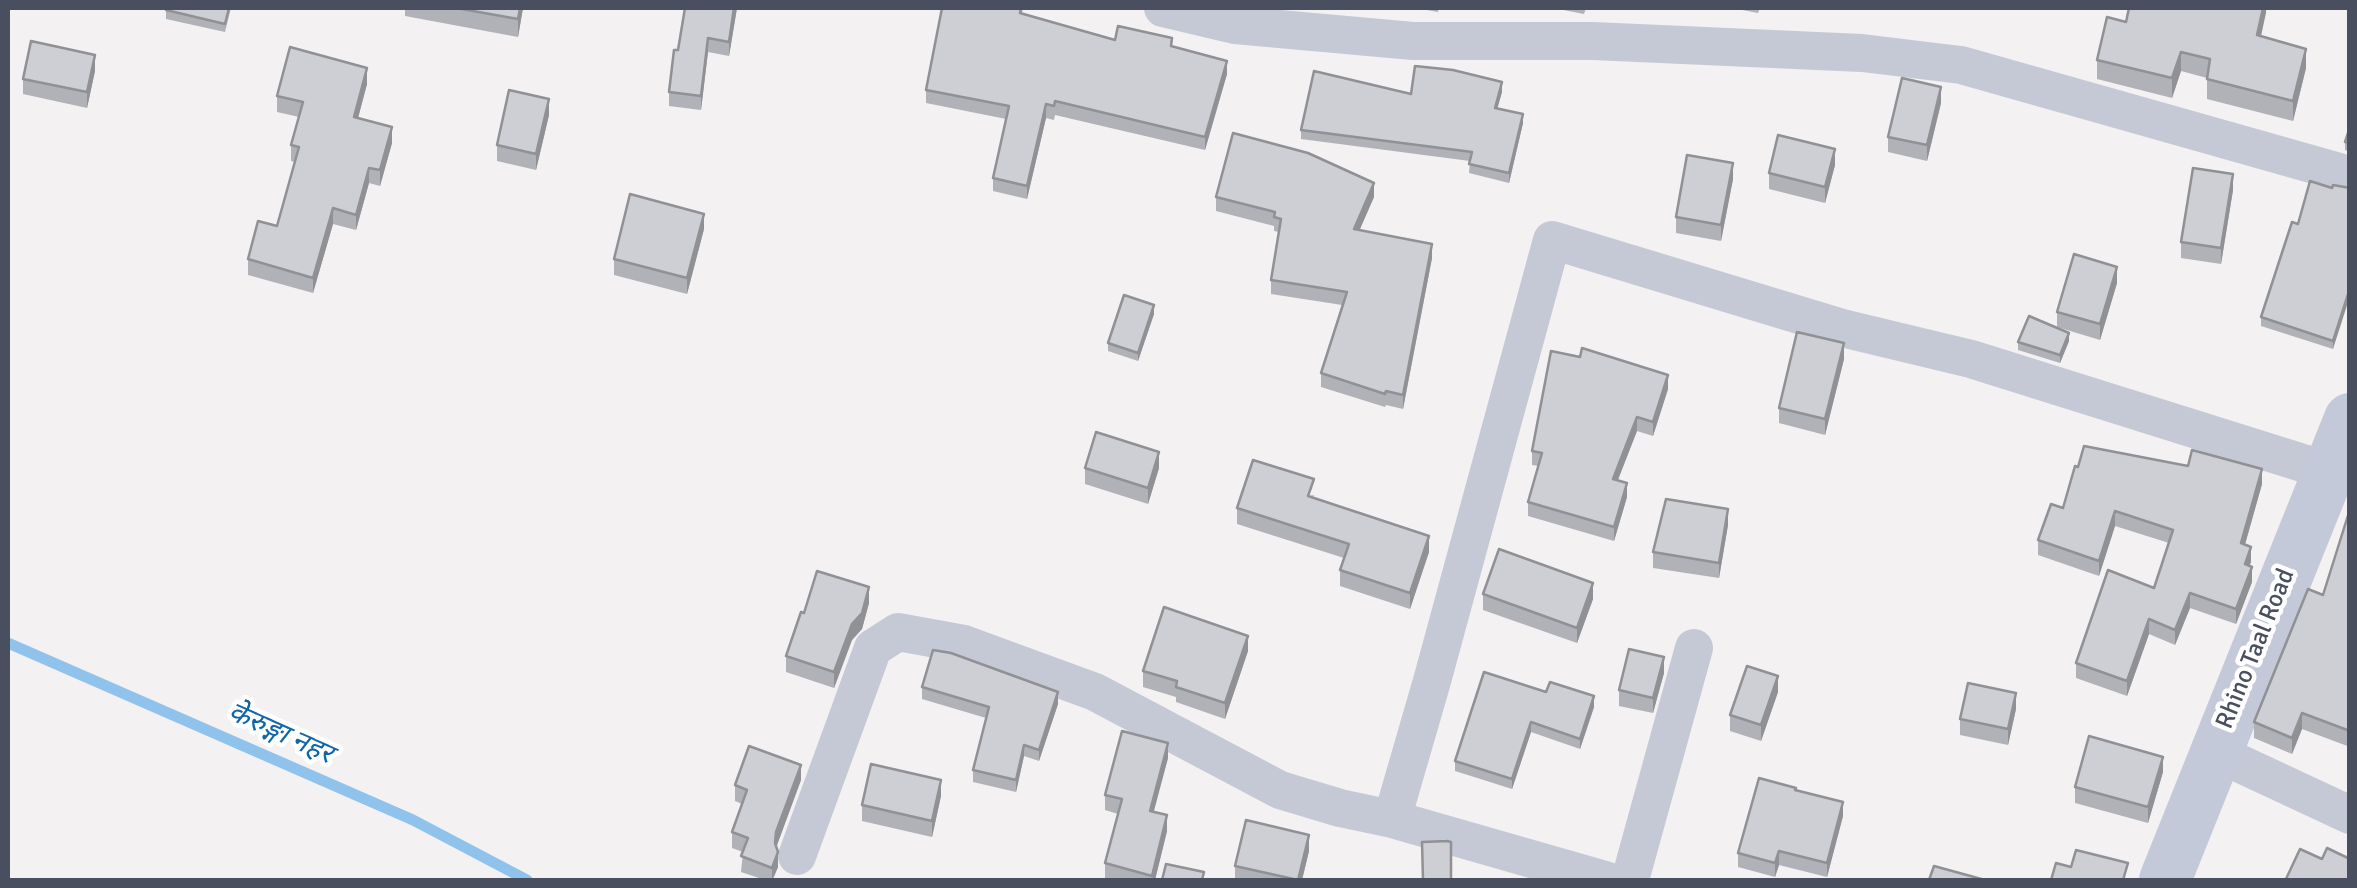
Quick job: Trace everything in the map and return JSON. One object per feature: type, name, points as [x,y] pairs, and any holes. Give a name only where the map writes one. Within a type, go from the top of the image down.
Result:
[{"type":"street","points":[[1163,8],[1235,25],[1412,41],[1593,42],[1862,53],[1961,65],[2350,175]]},
{"type":"street","points":[[1392,819],[1552,240],[1842,328],[1971,359],[2328,471]]},
{"type":"street","name":"Rhino Taal Road","points":[[2164,880],[2350,419]]},
{"type":"street","points":[[797,856],[873,648],[898,632],[964,644],[1095,692],[1280,790],[1605,880]]},
{"type":"street","points":[[1630,880],[1694,648]]},
{"type":"street","points":[[2215,752],[2350,814]]},
{"type":"building","points":[[166,8],[229,8],[225,24]]},
{"type":"building","points":[[456,8],[520,8],[518,19]]},
{"type":"building","points":[[685,8],[734,8],[729,42],[708,38],[701,96],[669,92]]},
{"type":"building","points":[[942,8],[1021,8],[1020,13],[1115,40],[1118,26],[1172,38],[1171,46],[1227,61],[1205,137],[1055,101],[1054,106],[1046,104],[1027,186],[993,178],[1009,106],[926,90]]},
{"type":"building","points":[[2129,8],[2263,8],[2257,35],[2306,49],[2293,101],[2207,79],[2210,59],[2181,52],[2172,78],[2097,60],[2107,17],[2126,22]]},
{"type":"building","points":[[31,41],[95,55],[87,92],[23,79]]},
{"type":"building","points":[[290,47],[367,68],[354,117],[392,127],[380,170],[369,168],[356,215],[333,208],[313,278],[248,259],[258,221],[277,226],[299,147],[291,145],[303,102],[277,96]]},
{"type":"building","points":[[1415,66],[1502,82],[1495,108],[1523,114],[1509,173],[1469,164],[1472,152],[1301,130],[1314,71],[1411,94]]},
{"type":"building","points":[[1902,78],[1941,87],[1927,145],[1888,137]]},
{"type":"building","points":[[509,90],[549,99],[536,154],[497,145]]},
{"type":"building","points":[[1233,133],[1308,153],[1374,183],[1354,229],[1432,244],[1403,395],[1386,391],[1385,394],[1321,373],[1347,292],[1271,280],[1281,219],[1274,217],[1275,212],[1216,197]]},
{"type":"building","points":[[1778,135],[1835,149],[1825,187],[1769,173]]},
{"type":"building","points":[[1687,155],[1733,163],[1721,225],[1676,217]]},
{"type":"building","points":[[2193,168],[2233,174],[2221,248],[2181,242]]},
{"type":"building","points":[[2310,181],[2332,188],[2350,188],[2350,288],[2333,341],[2261,317],[2292,222],[2298,224]]},
{"type":"building","points":[[630,194],[704,214],[687,278],[614,259]]},
{"type":"building","points":[[2074,254],[2117,267],[2100,324],[2057,312]]},
{"type":"building","points":[[1124,295],[1154,305],[1138,353],[1108,343]]},
{"type":"building","points":[[2029,316],[2069,333],[2060,355],[2018,342]]},
{"type":"building","points":[[1797,332],[1844,343],[1825,419],[1779,408]]},
{"type":"building","points":[[1582,348],[1668,375],[1653,422],[1637,417],[1613,479],[1627,483],[1614,527],[1528,502],[1542,453],[1532,451],[1551,351],[1580,357]]},
{"type":"building","points":[[1096,432],[1159,452],[1148,488],[1085,468]]},
{"type":"building","points":[[2084,446],[2188,466],[2192,450],[2262,469],[2241,543],[2251,547],[2245,564],[2252,567],[2236,609],[2190,593],[2175,630],[2149,619],[2127,681],[2076,663],[2108,570],[2154,588],[2173,530],[2115,511],[2099,561],[2038,540],[2051,504],[2063,508]]},
{"type":"building","points":[[1253,460],[1314,479],[1308,496],[1429,536],[1410,593],[1340,570],[1349,544],[1237,508]]},
{"type":"building","points":[[1666,499],[1728,509],[1719,563],[1653,552]]},
{"type":"building","points":[[2350,509],[2350,731],[2302,713],[2292,738],[2254,722],[2308,589],[2323,595]]},
{"type":"building","points":[[1499,549],[1593,583],[1577,628],[1483,594]]},
{"type":"building","points":[[817,571],[869,587],[862,613],[852,624],[834,672],[786,656]]},
{"type":"building","points":[[1164,607],[1248,636],[1225,703],[1176,687],[1177,681],[1143,671]]},
{"type":"building","points":[[1629,649],[1664,657],[1653,698],[1619,690]]},
{"type":"building","points":[[933,650],[1058,692],[1039,750],[1024,745],[1016,780],[973,770],[989,707],[922,687]]},
{"type":"building","points":[[1747,666],[1778,676],[1761,725],[1730,715]]},
{"type":"building","points":[[1484,672],[1546,692],[1550,682],[1594,696],[1580,739],[1531,722],[1512,779],[1455,761]]},
{"type":"building","points":[[1968,683],[2016,693],[2008,729],[1960,719]]},
{"type":"building","points":[[1122,731],[1168,743],[1150,811],[1167,815],[1152,876],[1105,863],[1122,799],[1105,795]]},
{"type":"building","points":[[2089,736],[2163,757],[2148,807],[2075,787]]},
{"type":"building","points":[[749,746],[801,765],[776,832],[778,852],[772,868],[741,856],[748,838],[732,832],[747,790],[735,785]]},
{"type":"building","points":[[871,764],[941,780],[932,821],[862,805]]},
{"type":"building","points":[[1759,778],[1843,802],[1827,863],[1779,851],[1775,863],[1738,853]]},
{"type":"building","points":[[1246,820],[1309,835],[1298,880],[1235,866]]},
{"type":"building","points":[[1422,842],[1451,842],[1451,880],[1423,880]]},
{"type":"building","points":[[2327,848],[2350,859],[2350,880],[2286,879],[2300,849],[2322,859]]},
{"type":"building","points":[[2076,850],[2128,863],[2123,880],[2051,880],[2056,863],[2071,867]]},
{"type":"building","points":[[1166,864],[1204,872],[1202,880],[1162,880]]},
{"type":"building","points":[[1934,866],[1985,880],[1929,880]]},
{"type":"waterway","name":"केेरुङ्गा नहर","points":[[8,643],[413,820],[527,880]]}]
